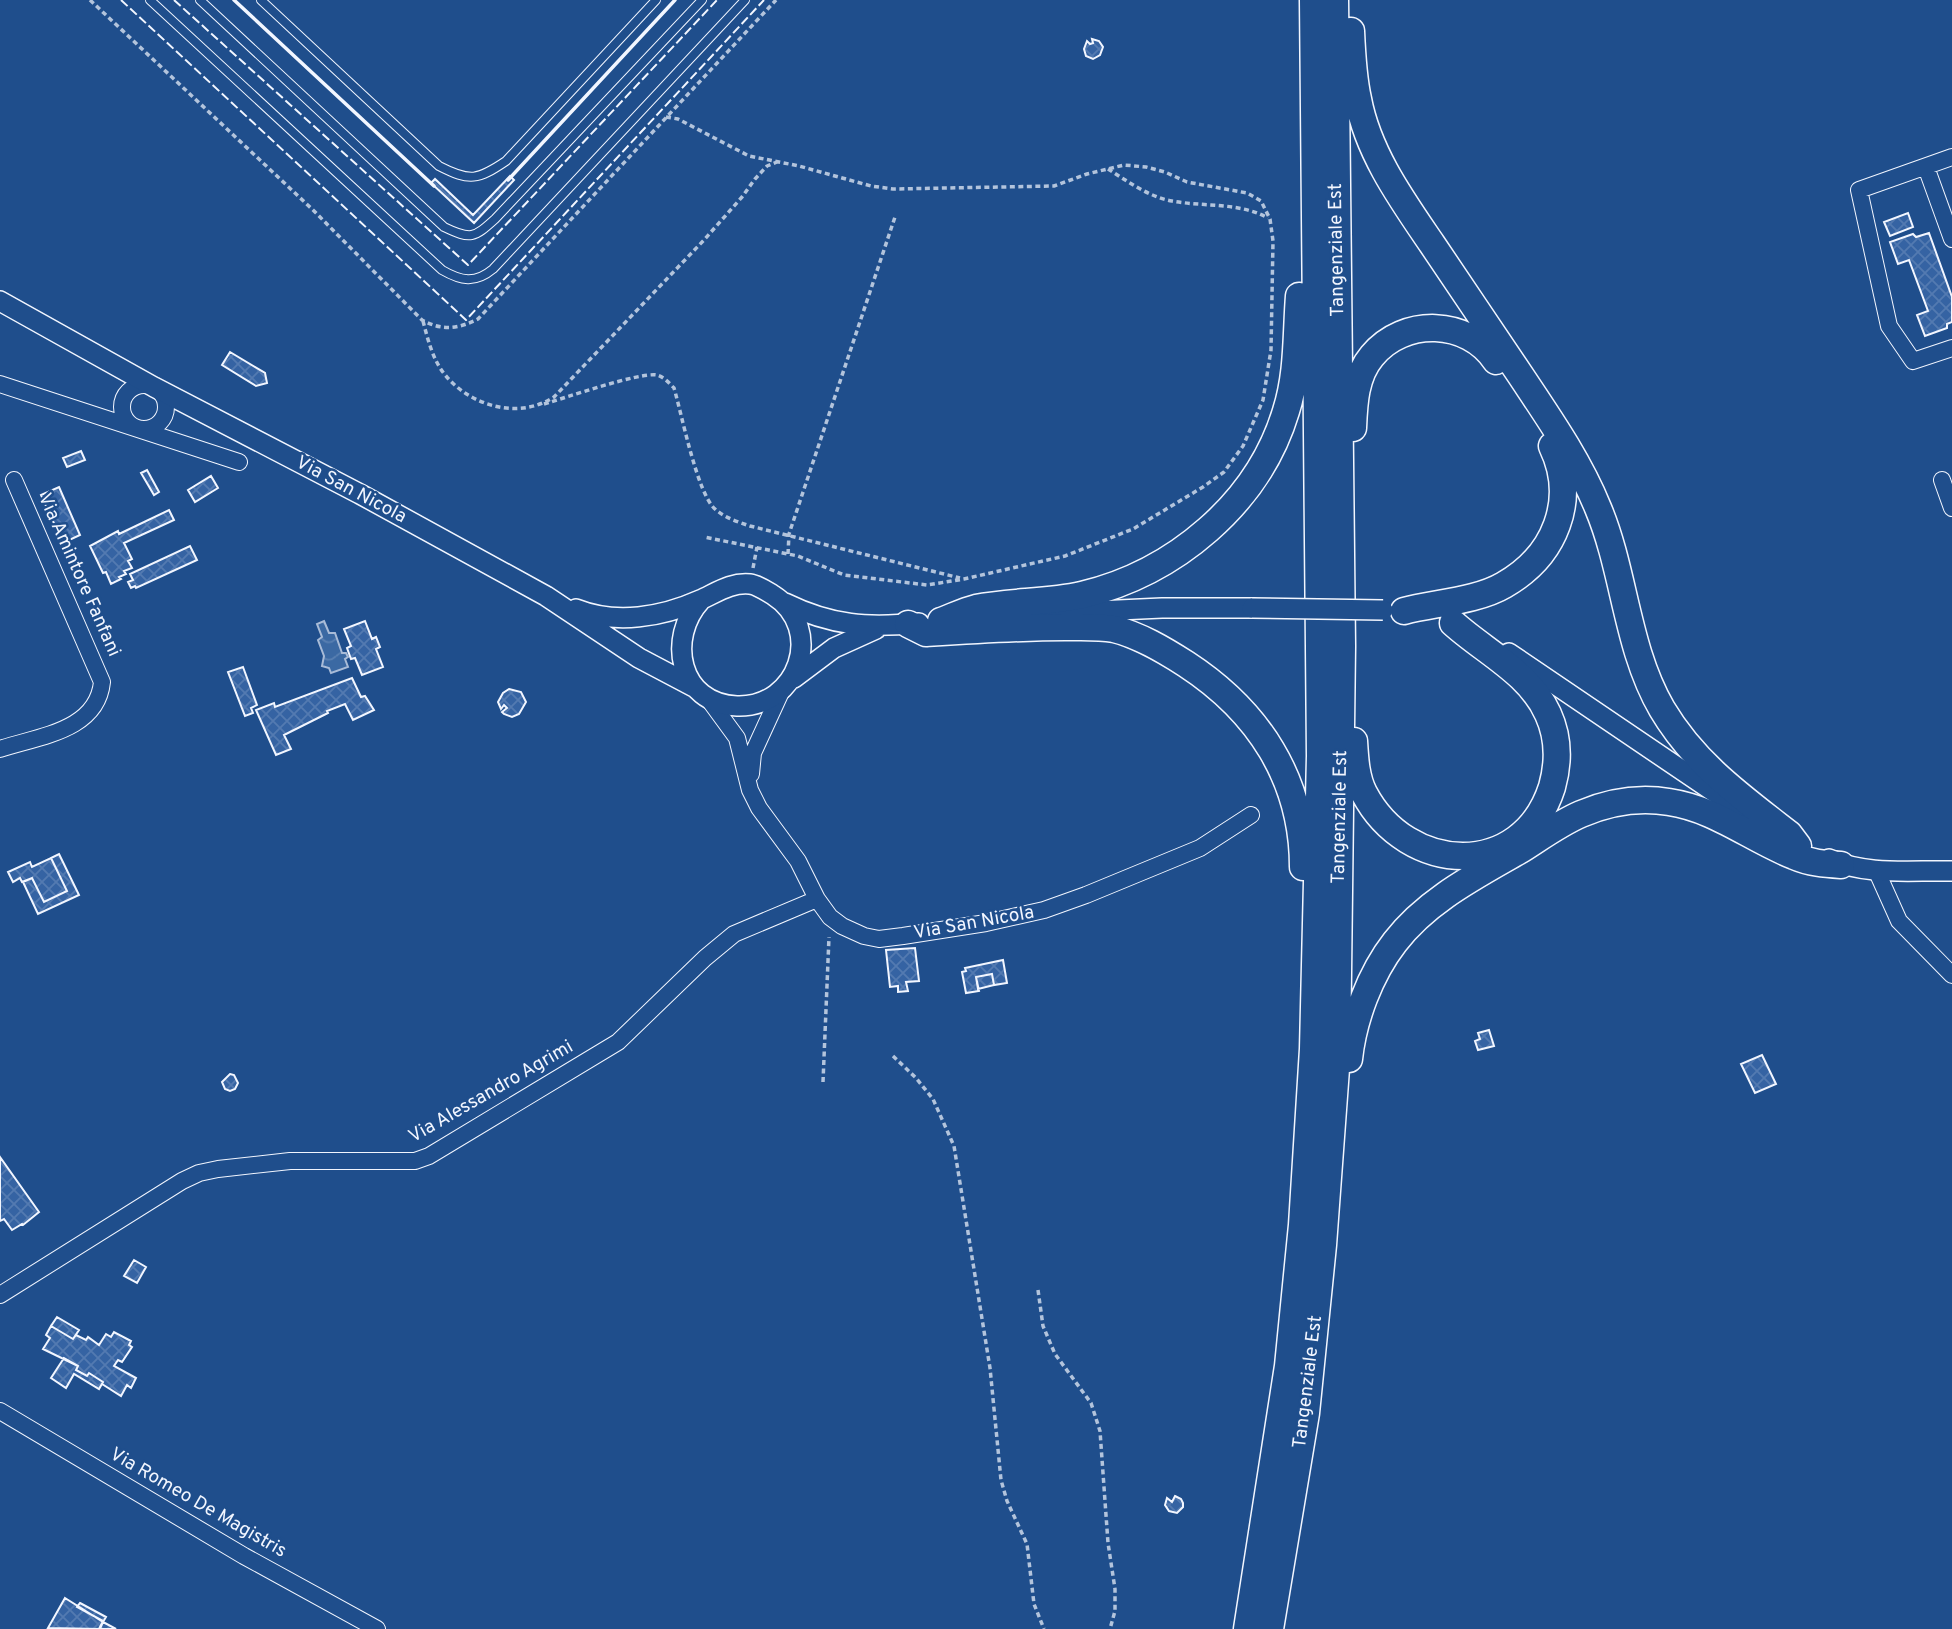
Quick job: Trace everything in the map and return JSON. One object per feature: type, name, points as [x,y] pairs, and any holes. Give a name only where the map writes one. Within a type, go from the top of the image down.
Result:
[{"type":"highway","name":"Tangenziale Est","points":[[1247,1629],[1288,1366],[1302,1225],[1313,1049],[1320,756],[1313,0]]},
{"type":"highway","name":"Tangenziale Est","points":[[1270,1629],[1306,1413],[1328,1188],[1337,1055],[1342,646],[1335,0]]},
{"type":"highway","points":[[1349,0],[1358,101],[1379,158],[1410,212],[1554,425],[1587,486],[1614,553],[1638,650],[1661,707],[1709,770],[1789,834],[1798,846]]},
{"type":"highway","points":[[941,621],[975,608],[1079,596],[1110,587],[1169,559],[1196,540],[1229,509],[1262,464],[1278,436],[1287,410],[1295,376],[1304,214],[1314,184]]},
{"type":"highway","points":[[1340,558],[1347,531],[1354,404],[1360,377],[1371,356],[1389,341],[1406,332],[1430,327],[1454,329],[1476,339],[1493,356],[1551,444],[1561,465],[1563,489],[1560,514],[1553,536],[1539,557],[1504,586],[1483,594],[1394,610]]},
{"type":"highway","points":[[1342,646],[1348,663],[1355,761],[1363,791],[1378,816],[1400,836],[1425,849],[1454,857],[1484,854],[1512,841],[1532,824],[1547,802],[1556,772],[1557,742],[1548,713],[1532,688],[1453,623]]},
{"type":"highway","points":[[896,625],[926,633],[1046,627],[1113,629],[1140,638],[1175,657],[1205,676],[1237,703],[1263,734],[1280,764],[1291,794],[1303,851],[1303,990],[1313,1049]]},
{"type":"highway","points":[[1328,1188],[1336,1169],[1353,1037],[1359,1014],[1375,976],[1385,956],[1410,925],[1427,909],[1470,880],[1580,814],[1623,801],[1648,800],[1692,807],[1719,816],[1794,856],[1817,863],[1841,864]]},
{"type":"street","points":[[1952,157],[1859,190],[1889,326],[1913,361],[1952,348]]},
{"type":"street","points":[[1926,167],[1952,239]]},
{"type":"street","name":"Via San Nicola","points":[[0,301],[153,387],[546,596],[639,658],[731,706],[763,702],[834,648],[896,625]]},
{"type":"street","points":[[0,384],[239,462]]},
{"type":"street","points":[[139,385],[153,387],[163,396],[166,409],[162,421],[151,429],[137,429],[125,421],[121,407],[126,393],[139,385]]},
{"type":"street","name":"Via Amintore Fanfani","points":[[0,749],[80,722],[96,706],[102,682],[14,480]]},
{"type":"street","points":[[1942,480],[1952,508]]},
{"type":"street","name":"Via San Nicola","points":[[546,596],[582,611],[623,619],[655,614],[701,600],[718,590],[749,584],[764,589],[782,601],[835,622],[896,625]]},
{"type":"street","name":"Via San Nicola","points":[[701,600],[693,608],[682,629],[680,649],[685,670],[737,738],[750,790],[759,808],[798,861],[817,899],[830,917],[864,936],[879,939],[986,923],[1044,910],[1200,848],[1251,815]]},
{"type":"street","points":[[750,790],[753,753],[800,658],[802,642],[794,616],[782,601]]},
{"type":"street","points":[[896,625],[1162,608],[1394,610],[1434,617],[1476,632],[1711,791],[1798,846],[1841,864],[1877,872],[1952,871]]},
{"type":"street","points":[[1877,872],[1899,921],[1952,975]]},
{"type":"street","name":"Via Alessandro Agrimi","points":[[0,1295],[199,1173],[289,1161],[415,1161],[429,1156],[618,1042],[705,958],[734,934],[817,899]]},
{"type":"street","name":"Via Romeo De Magistris","points":[[0,1411],[244,1556],[377,1629]]},
{"type":"lane","points":[[150,0],[442,270],[466,281],[485,275],[493,269],[745,0]]},
{"type":"lane","points":[[200,0],[444,228],[461,236],[477,234],[495,219],[702,0]]},
{"type":"lane","points":[[261,0],[439,166],[460,177],[484,175],[506,161],[656,0]]},
{"type":"path","points":[[666,117],[678,119],[750,156],[893,189],[1054,186],[1124,165],[1146,167],[1187,182],[1247,193],[1261,201],[1270,219],[1273,241],[1268,377],[1263,400],[1252,428],[1224,472],[1133,529],[1065,556],[927,585],[844,575],[788,554],[704,537]]},
{"type":"path","points":[[544,404],[554,397],[704,240],[767,166],[779,162]]},
{"type":"path","points":[[1107,169],[1169,201],[1252,209],[1270,219]]},
{"type":"path","points":[[788,554],[789,534],[895,217]]},
{"type":"path","points":[[422,320],[444,375],[466,396],[488,405],[508,409],[544,404],[638,377],[656,375],[674,388],[704,493],[714,509],[741,523],[964,579]]},
{"type":"path","points":[[822,1083],[830,917]]},
{"type":"path","points":[[893,1056],[933,1099],[954,1146],[990,1368],[1001,1480],[1007,1501],[1027,1544],[1034,1604],[1044,1629]]},
{"type":"path","points":[[1038,1290],[1044,1326],[1055,1354],[1091,1403],[1100,1431],[1108,1544],[1115,1589],[1115,1611],[1110,1629]]},
{"type":"water","points":[[324,621],[329,633],[335,633],[342,653],[346,653],[348,657],[345,659],[348,667],[331,673],[329,668],[322,666],[324,656],[318,640],[322,637],[317,624]]},
{"type":"building","points":[[1092,39],[1099,41],[1103,47],[1100,55],[1093,59],[1086,56],[1084,49],[1087,41],[1093,43]]},
{"type":"building","points":[[510,176],[514,180],[474,223],[431,183],[435,179],[473,215]]},
{"type":"building","points":[[1908,213],[1913,227],[1890,236],[1884,222]]},
{"type":"building","points":[[1929,233],[1952,297],[1952,322],[1947,324],[1947,328],[1925,336],[1917,315],[1928,311],[1909,260],[1898,264],[1890,242],[1913,234],[1916,237]]},
{"type":"building","points":[[230,352],[265,373],[267,383],[256,386],[222,365]]},
{"type":"building","points":[[81,451],[85,460],[67,467],[63,458]]},
{"type":"building","points":[[147,470],[159,492],[154,495],[141,473]]},
{"type":"building","points":[[211,476],[218,488],[195,502],[188,490]]},
{"type":"building","points":[[59,487],[80,535],[63,543],[41,495]]},
{"type":"building","points":[[169,510],[174,520],[124,543],[132,559],[128,561],[132,568],[124,571],[126,574],[119,577],[121,579],[111,584],[90,546]]},
{"type":"building","points":[[190,546],[197,560],[131,588],[128,582],[133,580],[130,574]]},
{"type":"building","points":[[365,621],[372,639],[376,637],[380,647],[376,649],[383,667],[362,675],[355,658],[351,659],[347,648],[351,646],[344,629]]},
{"type":"building","points":[[243,667],[257,705],[251,708],[253,713],[245,716],[228,672]]},
{"type":"building","points":[[352,678],[361,697],[365,696],[374,710],[353,720],[345,704],[327,711],[328,713],[284,735],[291,749],[276,755],[256,710],[274,703],[275,707]]},
{"type":"building","points":[[509,689],[521,692],[526,702],[519,714],[512,717],[502,712],[507,708],[504,705],[501,709],[498,702]]},
{"type":"building","points":[[59,854],[79,895],[38,914],[23,882],[32,878],[44,902],[67,891],[51,858]]},
{"type":"building","points":[[51,858],[67,891],[44,902],[32,878],[22,882],[20,878],[13,882],[8,872],[30,862],[32,867]]},
{"type":"building","points":[[915,948],[919,981],[906,982],[908,991],[898,992],[898,986],[890,987],[886,950]]},
{"type":"building","points":[[1003,960],[1007,983],[994,985],[992,974],[976,977],[979,991],[966,993],[962,972],[966,971],[965,968]]},
{"type":"building","points":[[992,974],[994,985],[978,989],[976,977]]},
{"type":"building","points":[[1489,1030],[1494,1046],[1478,1050],[1475,1041],[1480,1039],[1478,1033]]},
{"type":"building","points":[[1762,1055],[1776,1084],[1755,1093],[1741,1064]]},
{"type":"building","points":[[230,1074],[234,1075],[238,1083],[235,1089],[230,1091],[225,1089],[222,1082]]},
{"type":"building","points":[[0,1157],[39,1212],[12,1230],[4,1219],[0,1221]]},
{"type":"building","points":[[134,1260],[146,1267],[137,1283],[124,1276]]},
{"type":"building","points":[[57,1317],[79,1330],[73,1339],[51,1326]]},
{"type":"building","points":[[51,1326],[73,1339],[76,1335],[86,1340],[88,1337],[99,1345],[106,1334],[111,1337],[114,1332],[131,1341],[129,1345],[132,1347],[122,1362],[118,1360],[114,1366],[136,1378],[131,1388],[127,1385],[121,1396],[89,1373],[87,1376],[76,1370],[78,1366],[43,1349],[50,1338],[46,1335]]},
{"type":"building","points":[[64,1358],[78,1366],[76,1370],[87,1376],[89,1373],[103,1382],[99,1389],[74,1374],[66,1388],[51,1378]]},
{"type":"building","points":[[1175,1496],[1183,1503],[1177,1513],[1169,1511],[1165,1505],[1167,1498],[1172,1502]]},
{"type":"building","points":[[65,1598],[103,1622],[100,1629],[48,1628]]},
{"type":"building","points":[[80,1603],[106,1617],[103,1622],[116,1629],[99,1629],[103,1621],[77,1607]]},
{"type":"fence","points":[[121,0],[466,320],[764,0]]},
{"type":"fence","points":[[174,0],[468,265],[717,0]]},
{"type":"wall","points":[[234,0],[434,186]]},
{"type":"wall","points":[[508,180],[675,0]]}]
